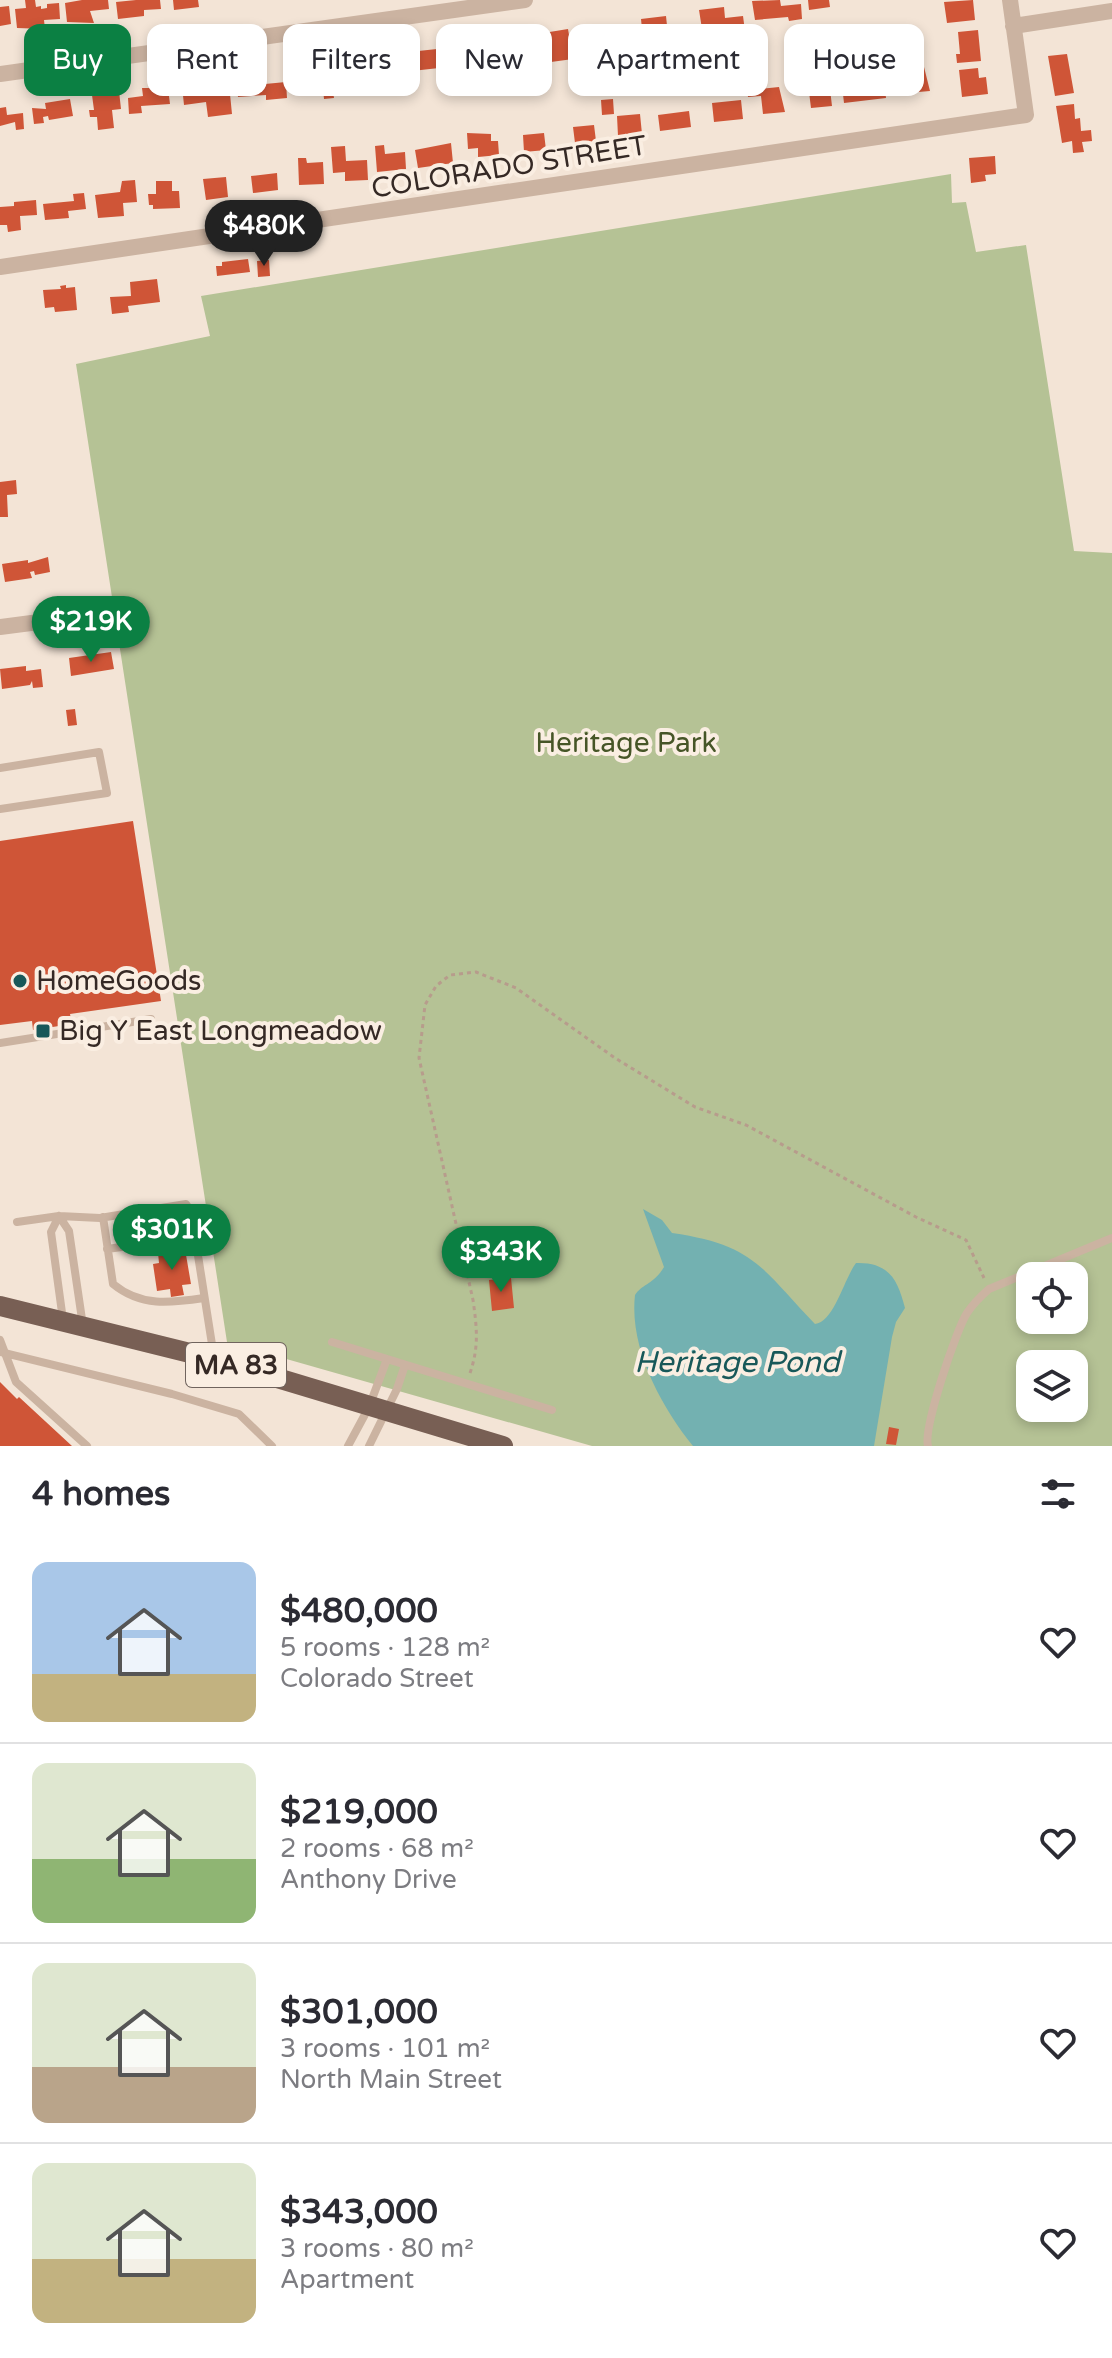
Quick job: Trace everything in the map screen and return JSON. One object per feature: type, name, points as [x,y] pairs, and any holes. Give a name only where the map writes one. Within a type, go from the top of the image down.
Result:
[{"type":"main road","name":"MA 83","points":[[0,1306],[214,1359],[503,1446]]},
{"type":"street","points":[[0,74],[525,0]]},
{"type":"street","points":[[1010,0],[1013,26],[1112,11]]},
{"type":"street","name":"COLORADO STREET","points":[[0,267],[1026,115],[1013,26]]},
{"type":"street","points":[[0,627],[85,616]]},
{"type":"lane","points":[[0,768],[99,752],[107,793],[0,809]]},
{"type":"lane","points":[[0,1043],[151,1019]]},
{"type":"lane","points":[[17,1222],[59,1216],[103,1217],[186,1204],[191,1211],[214,1359]]},
{"type":"lane","points":[[59,1216],[69,1231],[73,1324]]},
{"type":"lane","points":[[59,1216],[51,1232],[73,1324]]},
{"type":"lane","points":[[103,1217],[113,1284],[121,1291],[152,1303],[204,1298]]},
{"type":"lane","points":[[107,1249],[195,1237]]},
{"type":"lane","points":[[928,1446],[926,1440],[932,1415],[966,1314],[989,1289],[1112,1238]]},
{"type":"lane","points":[[0,1340],[1,1355],[16,1382],[87,1446]]},
{"type":"lane","points":[[332,1342],[552,1410]]},
{"type":"lane","points":[[1,1355],[172,1394],[239,1414],[272,1446]]},
{"type":"lane","points":[[369,1446],[387,1359]]},
{"type":"lane","points":[[348,1446],[378,1409],[405,1365]]},
{"type":"path","points":[[466,1383],[477,1353],[476,1323],[419,1058],[425,1005],[436,986],[450,975],[476,972],[516,988],[615,1058],[695,1107],[746,1125],[916,1217],[966,1240],[989,1289]]},
{"type":"green space","name":"Heritage Park","points":[[951,174],[952,203],[966,202],[976,252],[1026,245],[1074,551],[1112,553],[1112,1446],[592,1446],[227,1342],[76,364],[210,336],[201,296]]},
{"type":"water","name":"Heritage Pond","points":[[643,1209],[662,1220],[672,1233],[722,1244],[754,1262],[815,1324],[828,1316],[856,1263],[877,1266],[891,1275],[905,1308],[896,1322],[892,1337],[874,1446],[693,1446],[659,1395],[642,1356],[637,1335],[635,1295],[664,1267]]},
{"type":"building","points":[[25,0],[35,0],[36,7],[41,6],[41,9],[47,8],[47,4],[59,3],[60,19],[44,20],[44,24],[24,24],[24,28],[17,28],[15,9],[26,8]]},
{"type":"building","points":[[108,0],[109,9],[90,11],[94,23],[67,22],[65,3]]},
{"type":"building","points":[[160,0],[161,9],[144,10],[144,16],[118,19],[116,2]]},
{"type":"building","points":[[173,0],[198,0],[199,7],[174,10]]},
{"type":"building","points":[[780,0],[781,6],[801,4],[802,19],[755,20],[752,1]]},
{"type":"building","points":[[808,0],[829,0],[830,7],[809,10]]},
{"type":"building","points":[[973,0],[975,20],[947,23],[944,2]]},
{"type":"building","points":[[9,6],[11,24],[0,26],[0,7]]},
{"type":"building","points":[[724,7],[725,18],[743,16],[744,24],[701,24],[699,10]]},
{"type":"building","points":[[666,16],[667,24],[642,24],[641,19]]},
{"type":"building","points":[[568,29],[568,60],[552,62],[552,32]]},
{"type":"building","points":[[978,30],[981,61],[957,63],[956,54],[960,54],[958,32]]},
{"type":"building","points":[[436,49],[436,68],[420,70],[420,51]]},
{"type":"building","points":[[1067,54],[1074,93],[1055,96],[1048,56]]},
{"type":"building","points":[[924,67],[930,91],[924,92]]},
{"type":"building","points":[[978,68],[979,78],[986,77],[988,94],[962,97],[959,70]]},
{"type":"building","points":[[283,82],[283,96],[287,98],[266,100],[267,84]]},
{"type":"building","points":[[779,87],[785,112],[763,114],[761,96],[768,96],[768,88]]},
{"type":"building","points":[[142,88],[147,88],[147,96],[169,96],[170,104],[141,106],[142,113],[129,114],[128,98],[143,96]]},
{"type":"building","points":[[92,96],[120,96],[121,109],[112,110],[114,128],[98,130],[97,117],[90,117],[89,110],[94,110]]},
{"type":"building","points":[[183,96],[230,96],[232,114],[208,117],[206,102],[184,105]]},
{"type":"building","points":[[810,96],[831,96],[832,106],[811,108]]},
{"type":"building","points":[[843,96],[886,96],[886,98],[844,103]]},
{"type":"building","points":[[70,99],[73,116],[49,120],[48,116],[43,117],[44,123],[34,124],[32,108],[46,109],[45,103]]},
{"type":"building","points":[[613,99],[614,114],[602,115],[601,100]]},
{"type":"building","points":[[741,100],[743,119],[714,122],[712,103]]},
{"type":"building","points":[[1074,104],[1075,119],[1080,118],[1081,131],[1091,130],[1092,141],[1082,142],[1084,152],[1073,153],[1072,141],[1062,143],[1056,106]]},
{"type":"building","points":[[6,107],[7,115],[23,113],[24,129],[16,130],[15,122],[0,126],[0,108]]},
{"type":"building","points":[[689,111],[691,127],[660,131],[658,115]]},
{"type":"building","points":[[640,114],[642,134],[618,136],[617,116]]},
{"type":"building","points":[[594,125],[596,141],[575,143],[573,127]]},
{"type":"building","points":[[467,133],[491,134],[491,141],[498,141],[499,155],[478,157],[478,148],[468,149]]},
{"type":"building","points":[[544,133],[546,150],[524,152],[523,135]]},
{"type":"building","points":[[451,143],[453,163],[418,168],[415,150]]},
{"type":"building","points":[[384,145],[385,154],[405,152],[406,169],[377,172],[375,146]]},
{"type":"building","points":[[345,146],[346,161],[367,160],[368,180],[345,181],[345,172],[333,173],[331,147]]},
{"type":"building","points":[[995,156],[996,174],[985,175],[986,181],[971,183],[969,158]]},
{"type":"building","points":[[298,158],[306,158],[307,163],[323,162],[324,184],[299,185]]},
{"type":"building","points":[[277,173],[278,190],[253,193],[251,176]]},
{"type":"building","points":[[226,177],[228,197],[206,200],[203,179]]},
{"type":"building","points":[[135,180],[137,202],[123,203],[124,216],[98,218],[95,195],[120,192],[122,181]]},
{"type":"building","points":[[156,181],[172,181],[172,191],[179,191],[180,208],[153,209],[153,205],[149,205],[148,194],[156,194]]},
{"type":"building","points":[[84,193],[86,209],[68,211],[69,218],[45,220],[43,204],[74,201],[73,194]]},
{"type":"building","points":[[36,200],[37,215],[20,216],[21,230],[8,232],[7,225],[0,225],[0,207]]},
{"type":"building","points":[[248,259],[250,272],[217,276],[216,266],[222,266],[222,262]]},
{"type":"building","points":[[269,260],[270,276],[258,277],[257,261]]},
{"type":"building","points":[[157,279],[160,302],[128,306],[129,312],[112,314],[110,297],[131,296],[130,282]]},
{"type":"building","points":[[66,285],[66,288],[75,287],[77,310],[55,312],[54,307],[45,308],[43,290],[61,289],[60,286]]},
{"type":"building","points":[[16,480],[17,494],[7,495],[8,517],[0,517],[0,482]]},
{"type":"building","points":[[48,557],[50,572],[35,575],[34,571],[30,572],[32,578],[5,582],[2,564],[28,560],[28,563]]},
{"type":"building","points":[[111,652],[114,669],[71,676],[69,658]]},
{"type":"building","points":[[26,666],[26,671],[41,669],[43,687],[33,688],[32,681],[30,685],[2,689],[0,669]]},
{"type":"building","points":[[75,709],[77,725],[68,726],[66,710]]},
{"type":"building","points":[[133,821],[161,1001],[70,1014],[72,1024],[33,1030],[32,1021],[0,1025],[0,841]]},
{"type":"building","points":[[185,1249],[191,1284],[182,1285],[184,1295],[171,1297],[170,1289],[157,1291],[153,1264],[159,1263],[158,1253]]},
{"type":"building","points":[[511,1278],[514,1308],[492,1311],[489,1280]]},
{"type":"building","points":[[0,1382],[17,1399],[19,1397],[72,1446],[0,1446]]},
{"type":"building","points":[[889,1427],[899,1429],[896,1445],[886,1444]]},
{"type":"place","name":"HomeGoods","points":[[20,981]]},
{"type":"place","name":"Big Y East Longmeadow","points":[[43,1031]]}]
